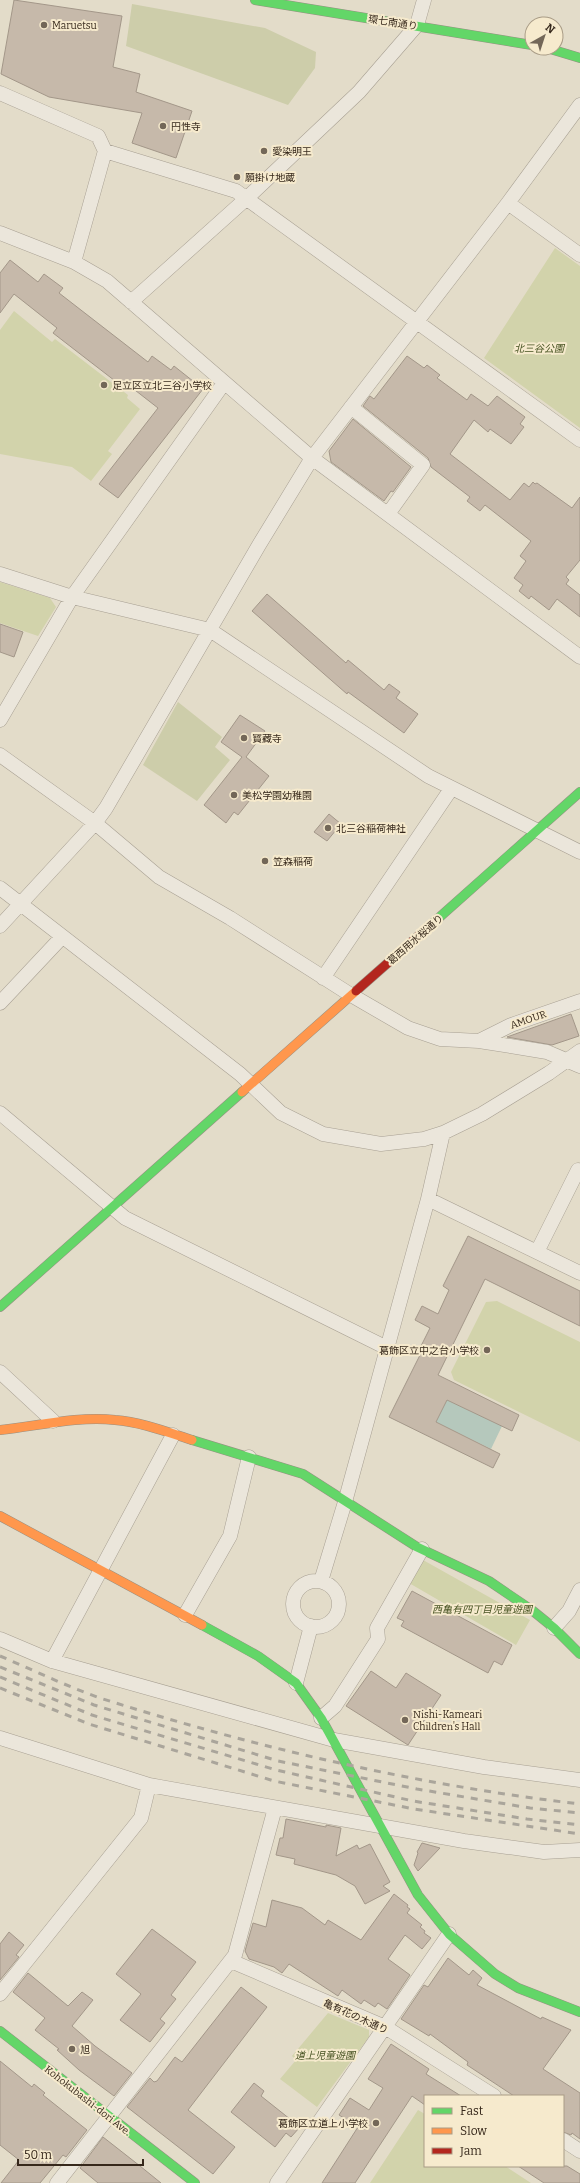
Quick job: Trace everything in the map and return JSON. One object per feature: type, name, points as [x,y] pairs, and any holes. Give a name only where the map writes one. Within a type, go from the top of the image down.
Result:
[{"type":"street","name":"環七南通り","points":[[255,0],[524,43]]},
{"type":"street","points":[[131,302],[246,198],[359,92],[417,25],[424,0]]},
{"type":"street","points":[[564,53],[580,58]]},
{"type":"street","points":[[0,93],[98,136],[105,151],[74,262]]},
{"type":"street","points":[[0,926],[95,823],[106,808],[312,458],[415,322],[508,203],[580,105]]},
{"type":"street","points":[[105,151],[236,191],[580,440]]},
{"type":"street","points":[[508,203],[580,255]]},
{"type":"street","points":[[1,235],[74,262],[107,281],[224,384],[312,458],[580,657]]},
{"type":"street","points":[[0,720],[72,597],[224,384]]},
{"type":"street","points":[[351,407],[423,465],[388,514]]},
{"type":"street","points":[[0,574],[72,597],[210,630],[428,776],[451,789],[580,852]]},
{"type":"street","points":[[0,755],[95,823],[159,877],[230,918],[323,978],[408,1028],[440,1039],[479,1041],[547,1052],[574,1063]]},
{"type":"street","points":[[323,978],[451,789]]},
{"type":"street","name":"葛西用水桜通り","points":[[0,1307],[580,792]]},
{"type":"street","points":[[0,888],[240,1074],[250,1085],[282,1113],[323,1134],[381,1144],[424,1138],[443,1133],[482,1114],[574,1063],[580,1051]]},
{"type":"street","points":[[0,1003],[62,937]]},
{"type":"street","name":"AMOUR","points":[[479,1041],[511,1025],[580,1001]]},
{"type":"street","points":[[0,1113],[111,1208],[125,1218],[387,1348]]},
{"type":"street","points":[[321,1581],[346,1502],[428,1198],[443,1133]]},
{"type":"street","points":[[537,1252],[580,1169]]},
{"type":"street","points":[[428,1198],[580,1273]]},
{"type":"street","points":[[0,1372],[53,1421]]},
{"type":"street","points":[[0,1430],[29,1428],[53,1421],[113,1418],[134,1422],[303,1474],[422,1549],[489,1581],[554,1628],[580,1654]]},
{"type":"street","points":[[52,1661],[100,1569],[174,1435]]},
{"type":"street","points":[[185,1615],[230,1536],[249,1457]]},
{"type":"street","points":[[0,1516],[185,1615],[258,1656],[296,1683],[321,1718],[334,1740],[418,1895],[448,1934],[495,1974],[518,1988],[580,2012]]},
{"type":"street","points":[[321,1718],[334,1706],[378,1639],[377,1628],[422,1549]]},
{"type":"street","points":[[321,1581],[333,1588],[339,1602],[339,1609],[331,1621],[325,1625],[311,1626],[298,1618],[294,1610],[294,1599],[299,1588],[305,1583],[321,1581]]},
{"type":"street","points":[[554,1628],[569,1611],[580,1590]]},
{"type":"street","points":[[296,1683],[311,1626]]},
{"type":"street","points":[[0,1639],[52,1661],[334,1740],[484,1767],[580,1780]]},
{"type":"street","points":[[0,1738],[149,1785],[381,1827],[544,1852],[580,1850]]},
{"type":"street","points":[[0,1994],[141,1818],[149,1785]]},
{"type":"street","points":[[57,2183],[231,1961],[235,1954],[275,1808]]},
{"type":"street","points":[[277,2183],[448,1934]]},
{"type":"street","name":"亀有花の木通り","points":[[231,1961],[385,2027],[492,2095]]},
{"type":"street","name":"Kohokubashi-dori Ave.","points":[[0,2031],[195,2183]]},
{"type":"street","points":[[564,2141],[580,2151]]},
{"type":"green space","points":[[132,4],[265,28],[316,52],[315,68],[288,105],[126,46]]},
{"type":"green space","name":"北三谷公園","points":[[555,248],[580,266],[580,428],[484,358]]},
{"type":"green space","points":[[14,311],[52,342],[55,339],[128,395],[127,398],[140,409],[108,451],[112,454],[91,481],[72,467],[0,454],[0,330]]},
{"type":"green space","points":[[0,582],[50,598],[56,607],[38,636],[0,623]]},
{"type":"green space","points":[[178,702],[222,737],[215,747],[230,760],[197,801],[143,765]]},
{"type":"green space","points":[[497,1301],[580,1342],[580,1442],[454,1380],[451,1372],[486,1302]]},
{"type":"green space","name":"西亀有四丁目児童遊園","points":[[423,1560],[530,1620],[516,1645],[409,1583]]},
{"type":"green space","name":"道上児童遊園","points":[[328,2013],[369,2030],[369,2037],[317,2107],[280,2079],[296,2060],[292,2056]]},
{"type":"green space","points":[[418,2110],[424,2113],[424,2167],[507,2167],[531,2183],[370,2183]]},
{"type":"shaded area","points":[[447,1400],[502,1426],[491,1449],[436,1422]]},
{"type":"building","points":[[14,0],[122,16],[113,67],[140,74],[136,92],[192,111],[176,158],[132,143],[142,113],[49,97],[1,74]]},
{"type":"building","points":[[10,260],[38,282],[44,274],[63,288],[59,293],[148,362],[152,356],[171,370],[174,366],[203,389],[118,498],[99,484],[158,408],[122,380],[119,384],[53,333],[57,328],[14,294],[0,313],[0,273]]},
{"type":"building","points":[[407,356],[424,368],[427,365],[440,375],[437,378],[467,400],[471,394],[488,406],[497,396],[525,417],[520,424],[524,427],[511,444],[490,429],[488,432],[474,420],[450,454],[510,500],[524,483],[529,487],[533,482],[535,484],[537,483],[572,508],[580,497],[580,560],[566,577],[569,580],[566,584],[580,595],[580,617],[557,599],[549,610],[531,596],[529,599],[519,591],[523,585],[514,578],[526,561],[520,556],[531,541],[485,505],[480,511],[467,501],[470,497],[431,467],[428,458],[363,406],[370,396],[374,399]]},
{"type":"building","points":[[353,419],[411,467],[393,492],[391,491],[384,501],[331,462],[329,451]]},
{"type":"building","points":[[267,594],[346,663],[348,660],[384,690],[389,684],[400,692],[396,698],[418,714],[404,733],[348,692],[347,694],[252,611]]},
{"type":"building","points":[[0,624],[23,632],[14,657],[0,652]]},
{"type":"building","points":[[240,715],[265,731],[246,757],[269,776],[238,815],[234,812],[226,823],[204,805],[242,757],[221,742]]},
{"type":"building","points":[[329,814],[341,824],[327,841],[314,832]]},
{"type":"building","points":[[571,1014],[579,1036],[552,1045],[507,1037]]},
{"type":"building","points":[[468,1236],[580,1291],[580,1326],[485,1279],[438,1375],[519,1415],[512,1431],[447,1400],[436,1422],[500,1454],[493,1468],[389,1417],[423,1349],[420,1348],[430,1328],[415,1320],[422,1306],[438,1314],[449,1290],[443,1286]]},
{"type":"building","points":[[412,1591],[512,1645],[502,1665],[494,1661],[488,1673],[401,1626],[404,1621],[397,1618]]},
{"type":"building","points":[[371,1671],[396,1688],[406,1673],[441,1695],[408,1745],[346,1706]]},
{"type":"building","points":[[286,1819],[326,1827],[326,1825],[341,1828],[336,1856],[357,1845],[359,1849],[370,1844],[390,1882],[383,1886],[390,1891],[365,1904],[355,1886],[336,1875],[294,1864],[295,1859],[276,1855],[280,1838],[283,1838]]},
{"type":"building","points":[[422,1843],[440,1848],[418,1871],[414,1865],[417,1852]]},
{"type":"building","points":[[394,1894],[408,1905],[407,1907],[410,1909],[407,1913],[422,1925],[420,1927],[425,1931],[424,1933],[431,1938],[422,1949],[405,1935],[388,1959],[410,1975],[387,2009],[378,2003],[375,2007],[364,2000],[361,2004],[342,1990],[338,1996],[289,1964],[282,1973],[274,1967],[249,1959],[245,1951],[253,1923],[266,1927],[272,1900],[302,1908],[325,1925],[328,1920],[361,1940]]},
{"type":"building","points":[[152,1929],[196,1962],[171,1995],[176,1999],[160,2019],[165,2023],[150,2042],[120,2020],[141,1994],[116,1974]]},
{"type":"building","points":[[9,1932],[24,1945],[16,1955],[19,1957],[0,1980],[0,1944]]},
{"type":"building","points":[[448,1958],[469,1975],[473,1970],[482,1978],[477,1985],[541,2019],[542,2017],[571,2030],[543,2069],[580,2093],[580,2139],[572,2133],[571,2135],[564,2132],[564,2095],[512,2095],[467,2065],[468,2062],[430,2034],[429,2036],[401,2019],[424,1985],[428,1987]]},
{"type":"building","points":[[28,1973],[68,2006],[82,1992],[93,2000],[72,2026],[95,2046],[132,2073],[114,2096],[79,2070],[57,2050],[59,2049],[35,2030],[45,2018],[13,1992]]},
{"type":"building","points":[[241,1987],[267,2007],[188,2110],[235,2147],[213,2174],[127,2107],[150,2078],[154,2082],[157,2081],[175,2057],[182,2062]]},
{"type":"building","points":[[391,2044],[429,2069],[426,2074],[459,2095],[424,2095],[424,2104],[412,2096],[355,2183],[322,2183],[358,2127],[339,2115],[350,2098],[369,2110],[383,2088],[368,2079]]},
{"type":"building","points":[[0,2061],[32,2087],[34,2084],[45,2093],[43,2095],[87,2130],[66,2157],[63,2155],[40,2183],[1,2183],[19,2160],[0,2145]]},
{"type":"building","points":[[254,2083],[264,2091],[261,2096],[300,2127],[291,2137],[286,2133],[275,2147],[231,2112]]},
{"type":"building","points":[[103,2137],[161,2183],[98,2183],[80,2168]]},
{"type":"building","points":[[567,2166],[580,2174],[580,2183],[544,2183],[520,2167]]},
{"type":"railway","points":[[0,1656],[100,1698],[278,1749],[338,1763],[458,1786],[580,1804]]},
{"type":"railway","points":[[0,1667],[94,1705],[278,1761],[417,1789],[530,1808],[580,1813]]},
{"type":"railway","points":[[0,1677],[92,1715],[276,1770],[413,1801],[527,1819],[580,1825]]},
{"type":"railway","points":[[0,1688],[89,1724],[274,1781],[414,1809],[580,1834]]},
{"type":"traffic: fast","points":[[255,0],[524,44]]},
{"type":"traffic: fast","points":[[564,53],[580,58]]},
{"type":"traffic: fast","points":[[424,931],[580,792]]},
{"type":"traffic: fast","points":[[0,1307],[242,1092]]},
{"type":"traffic: fast","points":[[192,1440],[303,1474],[417,1547],[489,1581],[533,1611],[554,1628],[580,1654]]},
{"type":"traffic: fast","points":[[202,1625],[258,1656],[296,1683],[321,1718],[418,1895],[449,1934],[495,1974],[518,1988],[580,2012]]},
{"type":"traffic: fast","points":[[0,2031],[195,2183]]},
{"type":"traffic: slow","points":[[242,1092],[356,991]]},
{"type":"traffic: slow","points":[[0,1430],[72,1420],[101,1419],[134,1423],[192,1440]]},
{"type":"traffic: slow","points":[[0,1516],[202,1625]]},
{"type":"traffic: jam","points":[[356,991],[424,931]]},
{"type":"place","name":"Maruetsu","points":[[44,25]]},
{"type":"place","name":"円性寺","points":[[163,126]]},
{"type":"place","name":"愛染明王","points":[[264,151]]},
{"type":"place","name":"願掛け地蔵","points":[[237,177]]},
{"type":"place","name":"足立区立北三谷小学校","points":[[104,385]]},
{"type":"place","name":"寳藏寺","points":[[244,738]]},
{"type":"place","name":"美松学園幼稚園","points":[[234,795]]},
{"type":"place","name":"北三谷稲荷神社","points":[[328,828]]},
{"type":"place","name":"笠森稲荷","points":[[265,861]]},
{"type":"place","name":"葛飾区立中之台小学校","points":[[487,1350]]},
{"type":"place","name":"Nishi-Kameari Children's Hall","points":[[405,1720]]},
{"type":"place","name":"旭","points":[[72,2049]]},
{"type":"place","name":"葛飾区立道上小学校","points":[[376,2123]]}]
